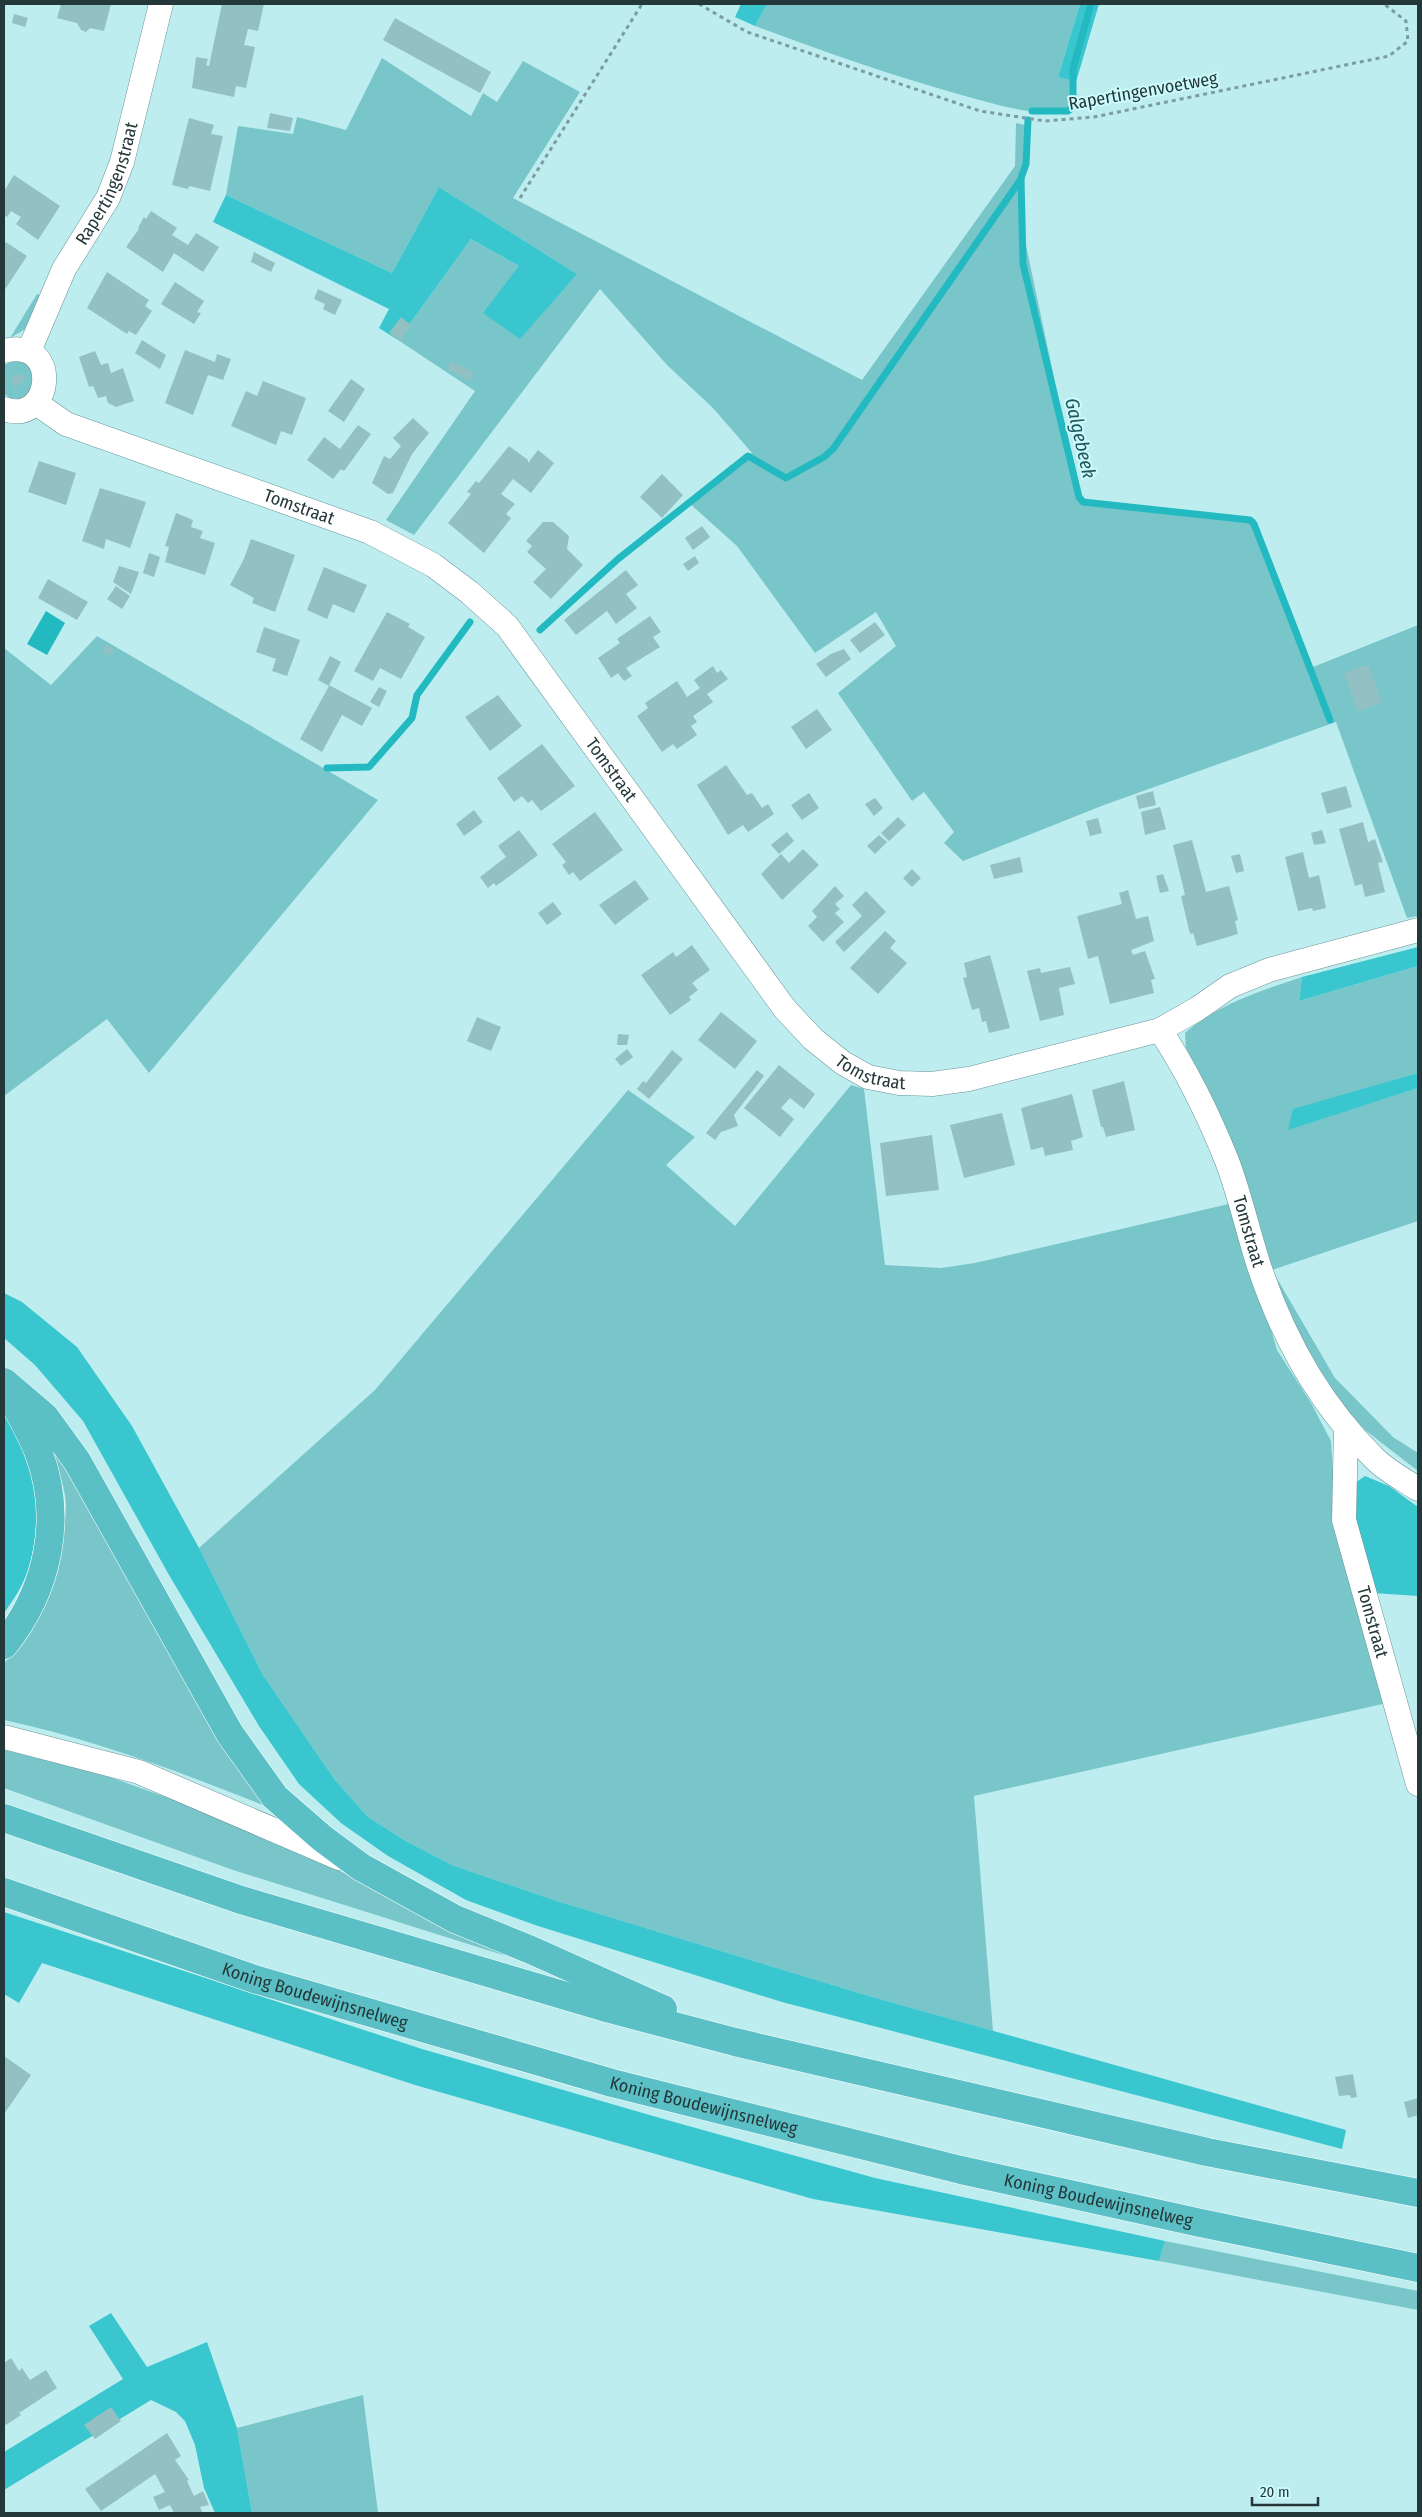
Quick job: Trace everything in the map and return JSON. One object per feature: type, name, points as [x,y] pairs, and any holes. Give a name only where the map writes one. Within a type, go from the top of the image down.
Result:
[{"type":"highway","points":[[4,1383],[38,1451],[47,1483],[50,1531],[48,1552],[36,1594],[13,1634],[4,1645]]},
{"type":"highway","points":[[4,1383],[45,1418],[77,1461],[230,1734],[255,1772],[275,1797],[322,1838],[361,1868],[455,1919],[531,1950],[735,2042]]},
{"type":"highway","points":[[4,1818],[241,1900],[610,2009],[735,2042],[1207,2152],[1418,2193]]},
{"type":"highway","name":"Koning Boudewijnsnelweg","points":[[4,1892],[254,1979],[612,2084],[961,2170],[1196,2222],[1418,2268]]},
{"type":"street","name":"Rapertingenstraat","points":[[29,351],[64,269],[108,198],[122,162],[161,4]]},
{"type":"street","points":[[4,351],[12,349],[29,351],[40,361],[45,372],[44,389],[36,403],[17,411],[4,409]]},
{"type":"street","name":"Tomstraat","points":[[36,403],[66,424],[370,532],[433,565],[469,592],[507,626],[785,1009],[813,1039],[843,1063],[868,1077],[899,1083],[932,1084],[968,1078],[1160,1030],[1197,1009],[1230,986],[1269,970],[1412,931]]},
{"type":"street","name":"Tomstraat","points":[[1160,1030],[1204,1109],[1228,1163],[1260,1268],[1288,1338],[1306,1372],[1346,1427],[1376,1460],[1418,1489]]},
{"type":"street","name":"Tomstraat","points":[[1346,1427],[1344,1520],[1418,1784]]},
{"type":"street","points":[[4,1737],[140,1772],[361,1868]]},
{"type":"path","points":[[520,198],[642,4]]},
{"type":"path","name":"Rapertingenvoetweg","points":[[699,4],[748,32],[980,111],[1045,121],[1094,117],[1389,56],[1408,41],[1406,21],[1384,4]]},
{"type":"shaded area","points":[[741,4],[767,4],[755,26],[735,17]]},
{"type":"shaded area","points":[[767,4],[1080,4],[1058,77],[1076,82],[1066,113],[1025,111],[998,105],[881,71],[755,26]]},
{"type":"shaded area","points":[[1080,4],[1099,4],[1076,82],[1058,77]]},
{"type":"shaded area","points":[[382,58],[471,116],[483,93],[497,102],[523,61],[580,92],[513,198],[862,380],[1015,166],[1016,123],[1030,126],[1024,184],[1024,236],[1080,500],[1255,519],[1313,667],[1418,625],[1418,916],[1407,918],[1336,722],[1104,805],[963,861],[944,843],[954,832],[924,792],[912,801],[838,693],[896,646],[876,612],[815,653],[737,546],[688,502],[752,453],[713,408],[667,365],[600,289],[414,535],[386,520],[475,391],[398,340],[471,239],[519,266],[577,274],[439,187],[392,273],[226,195],[238,126],[293,134],[297,117],[346,130]]},
{"type":"shaded area","points":[[439,187],[577,274],[520,339],[483,313],[519,266],[471,239],[398,340],[379,328],[389,309],[213,222],[226,195],[392,273]]},
{"type":"shaded area","points":[[37,294],[42,296],[29,327],[10,338]]},
{"type":"shaded area","points":[[16,360],[29,363],[38,380],[23,399],[10,398],[4,394],[4,365]]},
{"type":"shaded area","points":[[46,611],[65,623],[47,655],[27,644]]},
{"type":"shaded area","points":[[97,636],[378,800],[149,1073],[107,1019],[4,1096],[4,648],[51,685]]},
{"type":"shaded area","points":[[1418,947],[1418,966],[1299,1001],[1302,977]]},
{"type":"shaded area","points":[[1418,966],[1418,1073],[1362,1090],[1289,1129],[1418,1088],[1418,1221],[1272,1270],[1252,1199],[1220,1115],[1186,1048],[1185,1033],[1226,1006],[1302,977],[1299,1001]]},
{"type":"shaded area","points":[[1418,1073],[1418,1088],[1288,1130],[1293,1109]]},
{"type":"shaded area","points":[[851,1085],[864,1089],[885,1265],[941,1268],[975,1263],[1233,1203],[1277,1350],[1311,1403],[1331,1441],[1336,1519],[1387,1703],[974,1796],[993,2031],[869,1996],[557,1901],[452,1865],[404,1840],[368,1817],[335,1780],[263,1675],[199,1548],[375,1390],[628,1090],[695,1137],[666,1165],[735,1226]]},
{"type":"shaded area","points":[[1272,1270],[1335,1378],[1393,1437],[1418,1453],[1418,1471],[1365,1430],[1334,1396],[1307,1357]]},
{"type":"shaded area","points":[[4,1293],[22,1302],[77,1347],[132,1426],[199,1548],[263,1675],[335,1780],[368,1817],[404,1840],[452,1865],[557,1901],[869,1996],[1346,2130],[1342,2149],[782,2002],[538,1926],[466,1900],[388,1856],[341,1823],[299,1784],[259,1726],[169,1575],[83,1421],[35,1365],[4,1338]]},
{"type":"shaded area","points":[[4,1414],[16,1430],[25,1449],[31,1469],[35,1490],[36,1533],[27,1573],[20,1589],[4,1613]]},
{"type":"shaded area","points":[[46,1436],[273,1809],[174,1771],[107,1748],[73,1737],[4,1720],[4,1663],[28,1635],[45,1603],[57,1569],[64,1533],[65,1495]]},
{"type":"shaded area","points":[[1365,1476],[1389,1486],[1418,1507],[1418,1596],[1373,1593],[1354,1528],[1355,1483]]},
{"type":"shaded area","points":[[4,1750],[104,1775],[202,1810],[313,1858],[505,1951],[503,1955],[233,1870],[4,1788]]},
{"type":"shaded area","points":[[4,1912],[422,2049],[667,2120],[875,2178],[1165,2241],[1159,2261],[813,2199],[415,2085],[42,1963],[19,2003],[4,1994]]},
{"type":"shaded area","points":[[1165,2241],[1418,2291],[1418,2310],[1159,2261]]},
{"type":"shaded area","points":[[111,2313],[147,2367],[207,2342],[237,2428],[252,2513],[215,2513],[204,2488],[195,2445],[185,2421],[176,2412],[151,2400],[4,2490],[4,2452],[123,2379],[89,2326]]},
{"type":"shaded area","points":[[363,2395],[378,2513],[252,2513],[237,2428]]},
{"type":"building","points":[[61,4],[111,4],[104,31],[90,28],[86,32],[81,30],[77,23],[57,18]]},
{"type":"building","points":[[222,4],[264,4],[258,31],[248,29],[244,45],[255,47],[246,88],[236,86],[234,97],[192,88],[196,57],[208,59],[206,65],[209,66]]},
{"type":"building","points":[[14,14],[28,18],[25,27],[12,23]]},
{"type":"building","points":[[395,18],[491,72],[480,93],[383,40]]},
{"type":"building","points":[[270,113],[293,118],[290,131],[267,128]]},
{"type":"building","points":[[189,118],[214,125],[211,134],[223,136],[210,191],[189,186],[188,189],[172,185]]},
{"type":"building","points":[[14,175],[60,206],[38,240],[16,224],[21,217],[11,211],[7,217],[4,215],[4,191]]},
{"type":"building","points":[[151,211],[177,228],[172,235],[188,245],[196,233],[219,247],[203,272],[174,253],[163,272],[126,247],[139,229],[144,217],[146,219]]},
{"type":"building","points":[[4,241],[27,256],[4,291]]},
{"type":"building","points":[[254,252],[275,263],[271,272],[251,262]]},
{"type":"building","points":[[107,272],[149,300],[145,306],[152,311],[136,335],[129,331],[127,334],[87,308]]},
{"type":"building","points":[[175,282],[204,301],[197,312],[201,313],[194,324],[161,304]]},
{"type":"building","points":[[318,289],[342,300],[335,315],[323,309],[325,304],[314,299]]},
{"type":"building","points":[[401,317],[411,325],[400,341],[389,333]]},
{"type":"building","points":[[142,340],[166,355],[160,369],[135,353]]},
{"type":"building","points":[[185,350],[215,362],[217,354],[231,359],[223,380],[208,375],[193,415],[165,403]]},
{"type":"building","points":[[95,351],[101,365],[108,363],[111,373],[123,368],[134,401],[116,407],[108,403],[106,396],[98,398],[93,386],[89,387],[79,357]]},
{"type":"building","points":[[451,361],[474,372],[470,381],[447,369]]},
{"type":"building","points":[[19,374],[24,376],[25,380],[15,388],[10,379]]},
{"type":"building","points":[[351,379],[365,389],[344,422],[328,411]]},
{"type":"building","points":[[263,381],[306,398],[292,435],[281,431],[276,445],[231,426],[246,391],[257,396]]},
{"type":"building","points":[[413,418],[429,433],[412,454],[393,493],[388,494],[372,483],[384,456],[390,459],[401,446],[393,438]]},
{"type":"building","points":[[358,425],[371,434],[344,471],[341,469],[333,479],[307,460],[324,437],[340,449]]},
{"type":"building","points":[[509,446],[528,460],[528,463],[538,450],[554,463],[531,493],[513,479],[501,494],[515,504],[506,514],[511,518],[484,553],[448,523],[471,494],[467,492],[476,481],[479,483]]},
{"type":"building","points":[[39,461],[76,473],[66,505],[28,492]]},
{"type":"building","points":[[662,474],[683,495],[662,518],[640,497]]},
{"type":"building","points":[[100,488],[146,502],[130,548],[106,539],[104,549],[82,541]]},
{"type":"building","points":[[176,513],[193,520],[191,527],[203,531],[200,538],[215,543],[205,575],[165,562],[169,547],[165,546]]},
{"type":"building","points":[[543,522],[553,522],[569,536],[567,549],[583,565],[551,599],[533,582],[546,569],[527,552],[532,546],[526,541]]},
{"type":"building","points":[[702,526],[710,537],[693,550],[685,538]]},
{"type":"building","points":[[251,539],[295,555],[275,612],[252,603],[254,598],[230,585],[243,561]]},
{"type":"building","points":[[149,553],[160,557],[154,577],[143,573]]},
{"type":"building","points":[[695,556],[699,563],[688,571],[683,564]]},
{"type":"building","points":[[119,566],[139,572],[131,594],[113,582]]},
{"type":"building","points":[[324,567],[367,585],[354,613],[333,604],[327,619],[307,610]]},
{"type":"building","points":[[626,570],[638,585],[626,594],[637,608],[616,624],[607,611],[576,635],[564,620]]},
{"type":"building","points":[[48,579],[88,602],[77,620],[38,598]]},
{"type":"building","points":[[116,586],[130,596],[122,609],[107,599]]},
{"type":"building","points":[[387,612],[410,624],[408,627],[425,637],[401,679],[380,668],[373,681],[354,671]]},
{"type":"building","points":[[650,616],[661,632],[653,637],[660,647],[626,668],[632,676],[624,681],[618,673],[611,678],[598,658],[620,643],[617,639]]},
{"type":"building","points":[[875,622],[885,635],[860,653],[850,640]]},
{"type":"building","points":[[264,627],[300,640],[287,676],[272,671],[276,659],[256,652]]},
{"type":"building","points":[[106,644],[114,650],[110,656],[102,651]]},
{"type":"building","points":[[844,649],[851,659],[826,677],[816,664],[831,654]]},
{"type":"building","points":[[330,656],[341,662],[329,685],[372,708],[362,726],[342,715],[322,752],[300,739],[329,686],[318,680]]},
{"type":"building","points":[[1368,664],[1382,702],[1358,712],[1344,673]]},
{"type":"building","points":[[713,666],[717,673],[721,670],[728,679],[707,694],[713,702],[693,716],[697,722],[691,726],[697,735],[677,749],[673,744],[662,752],[637,716],[648,708],[645,703],[677,681],[687,697],[700,688],[694,680]]},
{"type":"building","points":[[379,687],[387,691],[379,707],[370,702]]},
{"type":"building","points":[[498,695],[522,726],[490,751],[465,717]]},
{"type":"building","points":[[817,709],[832,730],[806,749],[791,727]]},
{"type":"building","points":[[542,744],[575,786],[541,811],[532,800],[528,803],[522,796],[514,802],[497,778]]},
{"type":"building","points":[[726,765],[747,795],[752,793],[762,808],[768,804],[774,814],[748,832],[743,825],[728,835],[697,785]]},
{"type":"building","points":[[1346,786],[1352,807],[1327,814],[1321,793]]},
{"type":"building","points":[[1153,791],[1156,805],[1139,809],[1136,796]]},
{"type":"building","points":[[809,793],[819,808],[802,820],[791,805]]},
{"type":"building","points":[[875,798],[883,808],[874,816],[865,804]]},
{"type":"building","points":[[1160,807],[1166,829],[1145,835],[1141,812]]},
{"type":"building","points":[[474,810],[483,822],[464,836],[456,824]]},
{"type":"building","points":[[595,812],[623,850],[580,881],[573,872],[569,875],[562,865],[566,862],[552,844]]},
{"type":"building","points":[[898,817],[906,825],[889,841],[881,833]]},
{"type":"building","points":[[1098,818],[1102,833],[1090,836],[1086,821]]},
{"type":"building","points":[[1363,822],[1368,842],[1375,839],[1383,862],[1378,863],[1385,892],[1365,897],[1362,884],[1355,886],[1339,829]]},
{"type":"building","points":[[519,830],[538,855],[496,886],[494,883],[488,888],[480,877],[506,857],[498,846]]},
{"type":"building","points":[[1322,830],[1326,843],[1314,845],[1311,833]]},
{"type":"building","points":[[787,832],[794,841],[779,854],[771,845]]},
{"type":"building","points":[[879,835],[887,842],[875,854],[867,846]]},
{"type":"building","points":[[1192,840],[1206,892],[1229,886],[1238,920],[1235,921],[1238,934],[1197,946],[1193,933],[1190,934],[1181,896],[1185,895],[1173,845]]},
{"type":"building","points":[[803,849],[819,865],[782,900],[761,874],[781,854],[789,863]]},
{"type":"building","points":[[1303,852],[1309,878],[1319,875],[1326,908],[1313,911],[1312,908],[1298,911],[1285,857]]},
{"type":"building","points":[[1240,854],[1244,871],[1236,873],[1231,856]]},
{"type":"building","points":[[1020,857],[1023,872],[994,879],[990,865]]},
{"type":"building","points":[[912,869],[921,878],[912,887],[903,878]]},
{"type":"building","points":[[1163,874],[1169,891],[1160,893],[1156,876]]},
{"type":"building","points":[[635,880],[649,899],[615,925],[599,905]]},
{"type":"building","points":[[835,886],[844,896],[835,904],[840,909],[835,913],[844,922],[823,942],[808,926],[817,917],[812,911]]},
{"type":"building","points":[[1128,890],[1136,919],[1148,916],[1154,941],[1131,950],[1133,955],[1145,951],[1155,979],[1151,980],[1154,993],[1110,1004],[1098,956],[1088,959],[1077,916],[1122,904],[1119,893]]},
{"type":"building","points":[[866,891],[886,912],[844,952],[835,942],[862,916],[852,905]]},
{"type":"building","points":[[553,902],[562,914],[547,925],[538,913]]},
{"type":"building","points":[[885,931],[896,941],[890,948],[907,963],[878,994],[850,968]]},
{"type":"building","points":[[692,945],[710,970],[692,983],[698,990],[689,997],[691,1000],[670,1015],[641,975],[673,952],[676,957]]},
{"type":"building","points":[[990,955],[1010,1028],[989,1033],[986,1021],[982,1022],[979,1008],[972,1010],[963,978],[967,977],[964,963]]},
{"type":"building","points":[[1070,967],[1075,984],[1059,988],[1064,1015],[1040,1021],[1027,971],[1040,968],[1041,973]]},
{"type":"building","points":[[721,1012],[757,1041],[735,1069],[698,1040]]},
{"type":"building","points":[[477,1017],[501,1027],[491,1051],[467,1041]]},
{"type":"building","points":[[618,1034],[629,1035],[627,1045],[617,1045]]},
{"type":"building","points":[[627,1049],[633,1057],[621,1066],[615,1059]]},
{"type":"building","points":[[672,1050],[683,1059],[649,1099],[637,1089],[643,1081],[646,1083]]},
{"type":"building","points":[[779,1065],[815,1094],[804,1109],[790,1098],[781,1108],[794,1119],[780,1137],[744,1108]]},
{"type":"building","points":[[757,1070],[764,1076],[734,1115],[738,1126],[721,1132],[715,1140],[706,1133]]},
{"type":"building","points":[[1124,1081],[1135,1130],[1106,1137],[1103,1127],[1101,1127],[1092,1090]]},
{"type":"building","points":[[1072,1094],[1083,1137],[1071,1141],[1073,1150],[1045,1156],[1043,1147],[1031,1150],[1021,1108]]},
{"type":"building","points":[[1002,1113],[1015,1165],[964,1178],[950,1125]]},
{"type":"building","points":[[932,1135],[939,1190],[886,1196],[880,1143]]},
{"type":"building","points":[[4,2056],[31,2075],[4,2114]]},
{"type":"building","points":[[1353,2074],[1357,2097],[1351,2098],[1350,2095],[1339,2096],[1335,2077]]},
{"type":"building","points":[[1418,2098],[1418,2115],[1408,2118],[1404,2102]]},
{"type":"building","points":[[11,2358],[19,2371],[22,2368],[30,2380],[46,2370],[57,2388],[19,2413],[21,2415],[6,2425],[4,2422],[4,2363]]},
{"type":"building","points":[[111,2407],[121,2421],[95,2439],[84,2425]]},
{"type":"building","points":[[167,2433],[181,2456],[175,2460],[189,2480],[187,2481],[194,2496],[203,2491],[209,2505],[200,2507],[203,2513],[174,2513],[170,2505],[159,2510],[153,2497],[165,2492],[155,2474],[101,2511],[85,2489]]},
{"type":"waterway","name":"Galgebeek","points":[[1032,111],[1068,111],[1073,107],[1073,69],[1091,4]]},
{"type":"waterway","name":"Galgebeek","points":[[1028,120],[1026,164],[1021,178],[1023,264],[1079,497],[1083,502],[1250,520],[1254,524],[1330,720]]},
{"type":"waterway","points":[[540,630],[618,559],[748,456],[786,478],[824,457],[833,449],[1021,179]]},
{"type":"waterway","points":[[327,768],[369,767],[412,718],[417,695],[470,622]]}]
